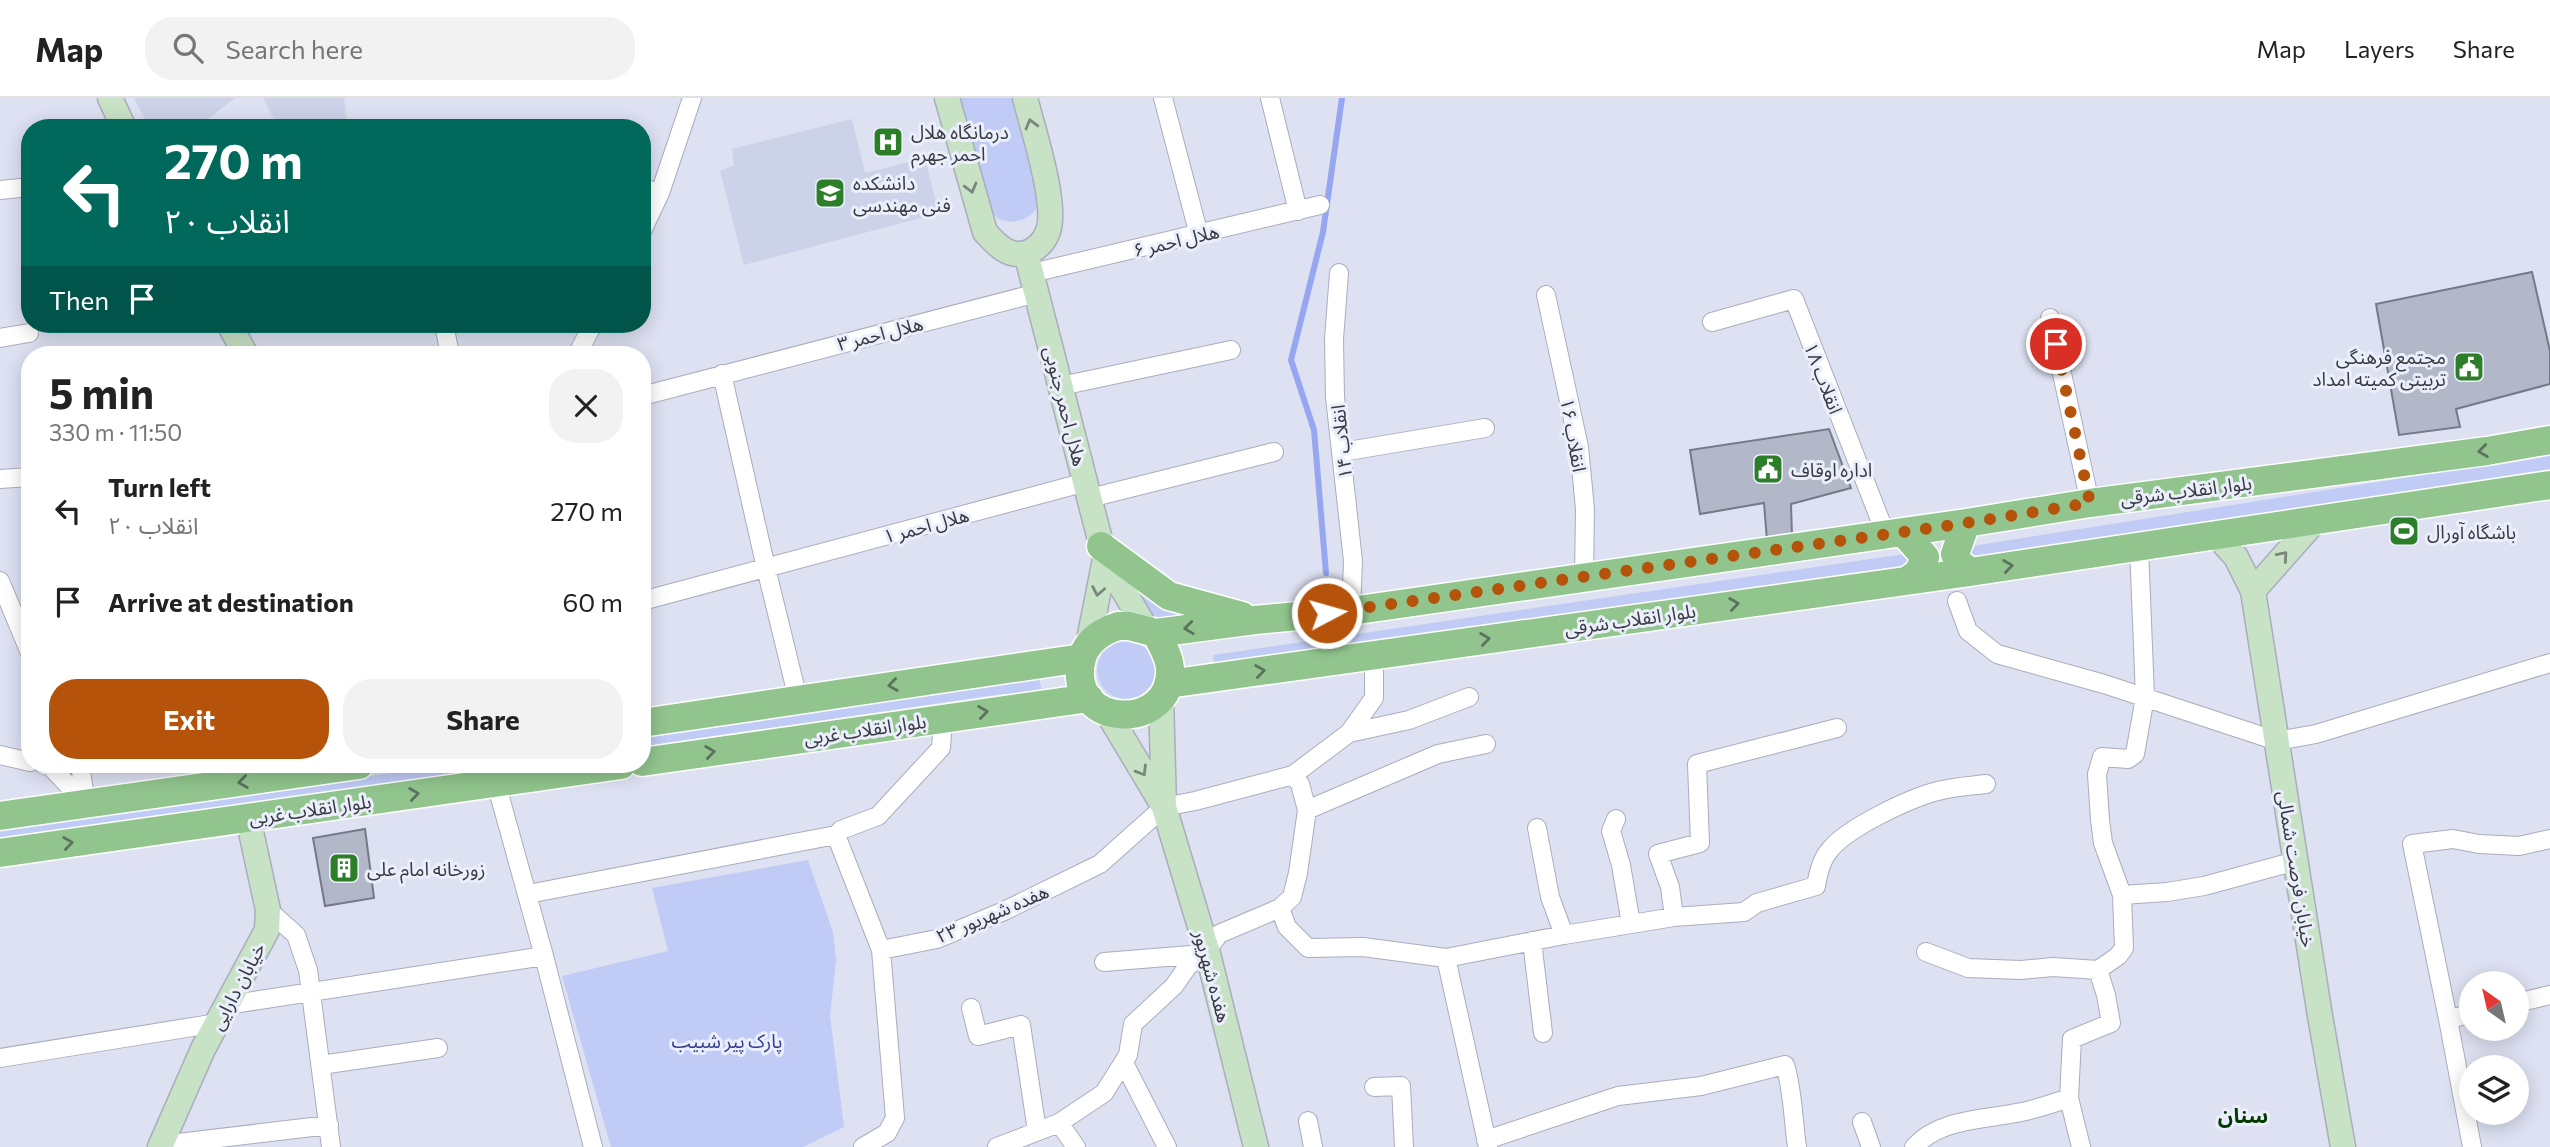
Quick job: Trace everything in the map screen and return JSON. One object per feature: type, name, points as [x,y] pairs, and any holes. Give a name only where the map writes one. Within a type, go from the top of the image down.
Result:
[{"type":"main road","points":[[110,98],[120,119]]},
{"type":"main road","points":[[947,98],[985,232],[998,247],[1013,253],[1032,273]]},
{"type":"main road","points":[[1025,98],[1049,200],[1049,229],[1040,245],[1032,273]]},
{"type":"main road","name":"هلال احمر جنوبی","points":[[1032,273],[1103,553],[1152,632]]},
{"type":"main road","name":"بلوار انقلاب شرقی","points":[[1152,632],[1351,611],[1894,534],[2090,503],[2487,451],[2550,440]]},
{"type":"main road","name":"بلوار انقلاب شرقی","points":[[1164,691],[1374,654],[1970,572],[2550,485]]},
{"type":"main road","points":[[2253,591],[2314,522]]},
{"type":"main road","points":[[1966,523],[1955,554],[1959,563],[1970,572]]},
{"type":"main road","points":[[1894,534],[1925,557],[1919,572],[1908,580]]},
{"type":"main road","name":"خیابان فرصت شمالی","points":[[2217,536],[2236,557],[2253,591],[2343,1147]]},
{"type":"main road","points":[[1103,553],[1169,596],[1255,620]]},
{"type":"main road","name":"هلال احمر جنوبی","points":[[1085,652],[1103,553]]},
{"type":"main road","points":[[1118,626],[1152,632],[1167,655],[1170,669],[1164,691],[1148,710],[1138,714],[1118,715],[1098,705],[1082,686],[1080,672],[1085,652],[1096,636],[1118,626]]},
{"type":"main road","name":"بلوار انقلاب غربی","points":[[651,722],[1085,652]]},
{"type":"main road","name":"هفده شهریور","points":[[1164,691],[1164,807]]},
{"type":"main road","name":"بلوار انقلاب غربی","points":[[651,761],[943,718],[1098,705]]},
{"type":"main road","name":"هفده شهریور","points":[[1098,705],[1164,807],[1207,950],[1256,1147]]},
{"type":"main road","name":"بلوار انقلاب غربی","points":[[0,816],[303,773]]},
{"type":"main road","name":"بلوار انقلاب غربی","points":[[0,853],[565,773]]},
{"type":"main road","name":"خیابان دارایی","points":[[160,1146],[203,1049],[267,930],[268,910],[248,818]]},
{"type":"street","points":[[651,212],[692,98]]},
{"type":"street","points":[[1163,98],[1199,235]]},
{"type":"street","points":[[1270,98],[1298,211]]},
{"type":"street","points":[[0,190],[21,188]]},
{"type":"street","points":[[651,190],[660,193]]},
{"type":"street","name":"هلال احمر ۶","points":[[1032,273],[1320,205]]},
{"type":"street","name":"هلال احمر ۳","points":[[651,394],[722,374],[1032,273]]},
{"type":"street","name":"انقلاب ۱۴","points":[[1339,273],[1334,339],[1335,397],[1353,561],[1351,611]]},
{"type":"street","name":"انقلاب ۱۶","points":[[1546,295],[1579,446],[1585,509],[1584,578]]},
{"type":"street","name":"انقلاب ۱۸","points":[[1712,322],[1794,299],[1894,534]]},
{"type":"street","points":[[2050,318],[2090,503]]},
{"type":"street","points":[[0,338],[29,333]]},
{"type":"street","points":[[1061,386],[1231,350]]},
{"type":"street","points":[[722,374],[798,699]]},
{"type":"street","points":[[1342,452],[1485,428]]},
{"type":"street","name":"هلال احمر ۱","points":[[651,599],[1088,490],[1274,452]]},
{"type":"street","points":[[0,479],[21,478]]},
{"type":"street","points":[[1926,952],[1968,968],[2021,970],[2053,967],[2098,970],[2118,956],[2124,948],[2122,895],[2103,843],[2097,774],[2102,757],[2128,759],[2135,754],[2145,697],[2139,547]]},
{"type":"street","points":[[0,582],[21,632]]},
{"type":"street","points":[[1957,601],[1968,631],[1997,654],[2145,697],[2277,741],[2316,734],[2550,663]]},
{"type":"street","points":[[1164,807],[1293,775],[1349,733],[1374,698],[1374,654]]},
{"type":"street","points":[[1349,733],[1409,720],[1469,697]]},
{"type":"street","points":[[528,894],[836,835],[841,830],[878,816],[941,748],[943,718]]},
{"type":"street","points":[[1674,916],[1670,887],[1658,854],[1700,843],[1697,764],[1838,728]]},
{"type":"street","points":[[1307,810],[1438,754],[1486,744]]},
{"type":"street","points":[[0,755],[21,760]]},
{"type":"street","points":[[57,773],[86,804]]},
{"type":"street","points":[[81,773],[86,804]]},
{"type":"street","points":[[996,1147],[1059,1123],[1104,1093],[1128,1055],[1132,1024],[1174,986],[1188,966],[1207,950],[1219,933],[1280,908],[1292,897],[1307,810],[1300,784],[1293,775]]},
{"type":"street","points":[[496,783],[528,894],[593,1147]]},
{"type":"street","points":[[1280,908],[1286,927],[1308,948],[1363,947],[1446,958],[1674,916],[1744,912],[1757,903],[1816,886],[1818,871],[1828,851],[1848,832],[1936,792],[1986,784]]},
{"type":"street","name":"هفده شهریور ۲۳","points":[[881,950],[937,939],[1004,911],[1100,864],[1164,807]]},
{"type":"street","points":[[1616,819],[1611,831],[1631,924]]},
{"type":"street","points":[[1537,828],[1550,897],[1564,935]]},
{"type":"street","points":[[836,835],[881,950],[895,1118],[887,1133],[863,1147]]},
{"type":"street","points":[[2472,1147],[2412,844],[2453,839],[2479,844],[2519,846],[2550,839]]},
{"type":"street","points":[[2122,895],[2204,886],[2295,861]]},
{"type":"street","points":[[268,910],[296,935],[308,970],[331,1147]]},
{"type":"street","points":[[1532,941],[1543,1033]]},
{"type":"street","points":[[1104,962],[1191,955],[1207,950]]},
{"type":"street","points":[[0,1058],[222,1014],[311,992],[544,956]]},
{"type":"street","points":[[1446,958],[1487,1143],[1618,1096],[1701,1086],[1785,1065],[1791,1085],[1791,1110],[1797,1147]]},
{"type":"street","points":[[2081,1147],[2069,1098],[2072,1038],[2111,1023],[2098,970]]},
{"type":"street","points":[[2529,1000],[2550,995]]},
{"type":"street","points":[[971,1008],[978,1036],[1021,1026],[1037,1131]]},
{"type":"street","points":[[2448,1019],[2459,1017]]},
{"type":"street","points":[[321,1065],[438,1048]]},
{"type":"street","points":[[1124,1063],[1167,1147]]},
{"type":"street","points":[[1374,1087],[1401,1086],[1404,1147]]},
{"type":"street","points":[[1914,1147],[1922,1139],[1974,1118],[2031,1110],[2069,1098]]},
{"type":"street","points":[[1308,1121],[1313,1147]]},
{"type":"street","points":[[1863,1122],[1871,1147]]},
{"type":"street","points":[[1059,1123],[1076,1147]]},
{"type":"street","points":[[160,1146],[329,1125]]},
{"type":"shaded area","points":[[134,98],[235,98],[208,119],[144,119]]},
{"type":"shaded area","points":[[263,98],[344,98],[347,119],[274,119]]},
{"type":"shaded area","name":"دانشکده فنی مهندسی","points":[[852,119],[865,173],[925,158],[939,213],[744,265],[720,171],[734,165],[732,149]]},
{"type":"green space","points":[[959,98],[1013,98],[1040,191],[1037,207],[1024,219],[1006,221],[995,216],[990,208],[979,179]]},
{"type":"green space","points":[[2550,455],[2550,469],[1967,559],[1966,547]]},
{"type":"green space","points":[[1912,553],[1914,564],[1215,667],[1213,655]]},
{"type":"green space","points":[[1127,582],[1213,625],[1163,620],[1146,611]]},
{"type":"green space","points":[[1120,641],[1132,641],[1147,649],[1155,664],[1155,676],[1147,691],[1132,699],[1120,699],[1105,691],[1097,676],[1097,664],[1105,649]]},
{"type":"green space","points":[[1038,674],[1043,695],[1001,694],[651,746],[651,735]]},
{"type":"green space","points":[[390,773],[469,773],[0,841],[0,830]]},
{"type":"green space","name":"پارک پیر شبیب","points":[[808,860],[833,932],[836,960],[830,1016],[844,1127],[803,1147],[611,1147],[562,976],[668,951],[652,888]]},
{"type":"building","name":"مجتمع فرهنگی ‌تربیتی کمیته امداد","points":[[2532,272],[2550,351],[2550,384],[2456,409],[2460,427],[2399,435],[2376,304]]},
{"type":"building","name":"اداره اوقاف","points":[[1829,429],[1851,488],[1791,504],[1792,536],[1767,540],[1764,503],[1700,514],[1690,450]]},
{"type":"building","name":"زورخانه امام علی","points":[[365,829],[374,898],[325,906],[313,838]]},
{"type":"waterway","points":[[1326,573],[1314,430],[1291,360],[1323,232],[1342,98]]},
{"type":"place","name":"درمانگاه هلال احمر جهرم","points":[[888,142]]},
{"type":"place","name":"دانشکده فنی مهندسی","points":[[830,193]]},
{"type":"place","name":"مجتمع فرهنگی ‌تربیتی کمیته امداد","points":[[2469,367]]},
{"type":"place","name":"اداره اوقاف","points":[[1768,469]]},
{"type":"place","name":"باشگاه آورال","points":[[2404,531]]},
{"type":"place","name":"زورخانه امام علی","points":[[344,868]]},
{"type":"district","name":"سنان","points":[[2243,1114]]},
{"type":"route","points":[[1327,613],[1966,523],[2090,503],[2056,344]]}]
